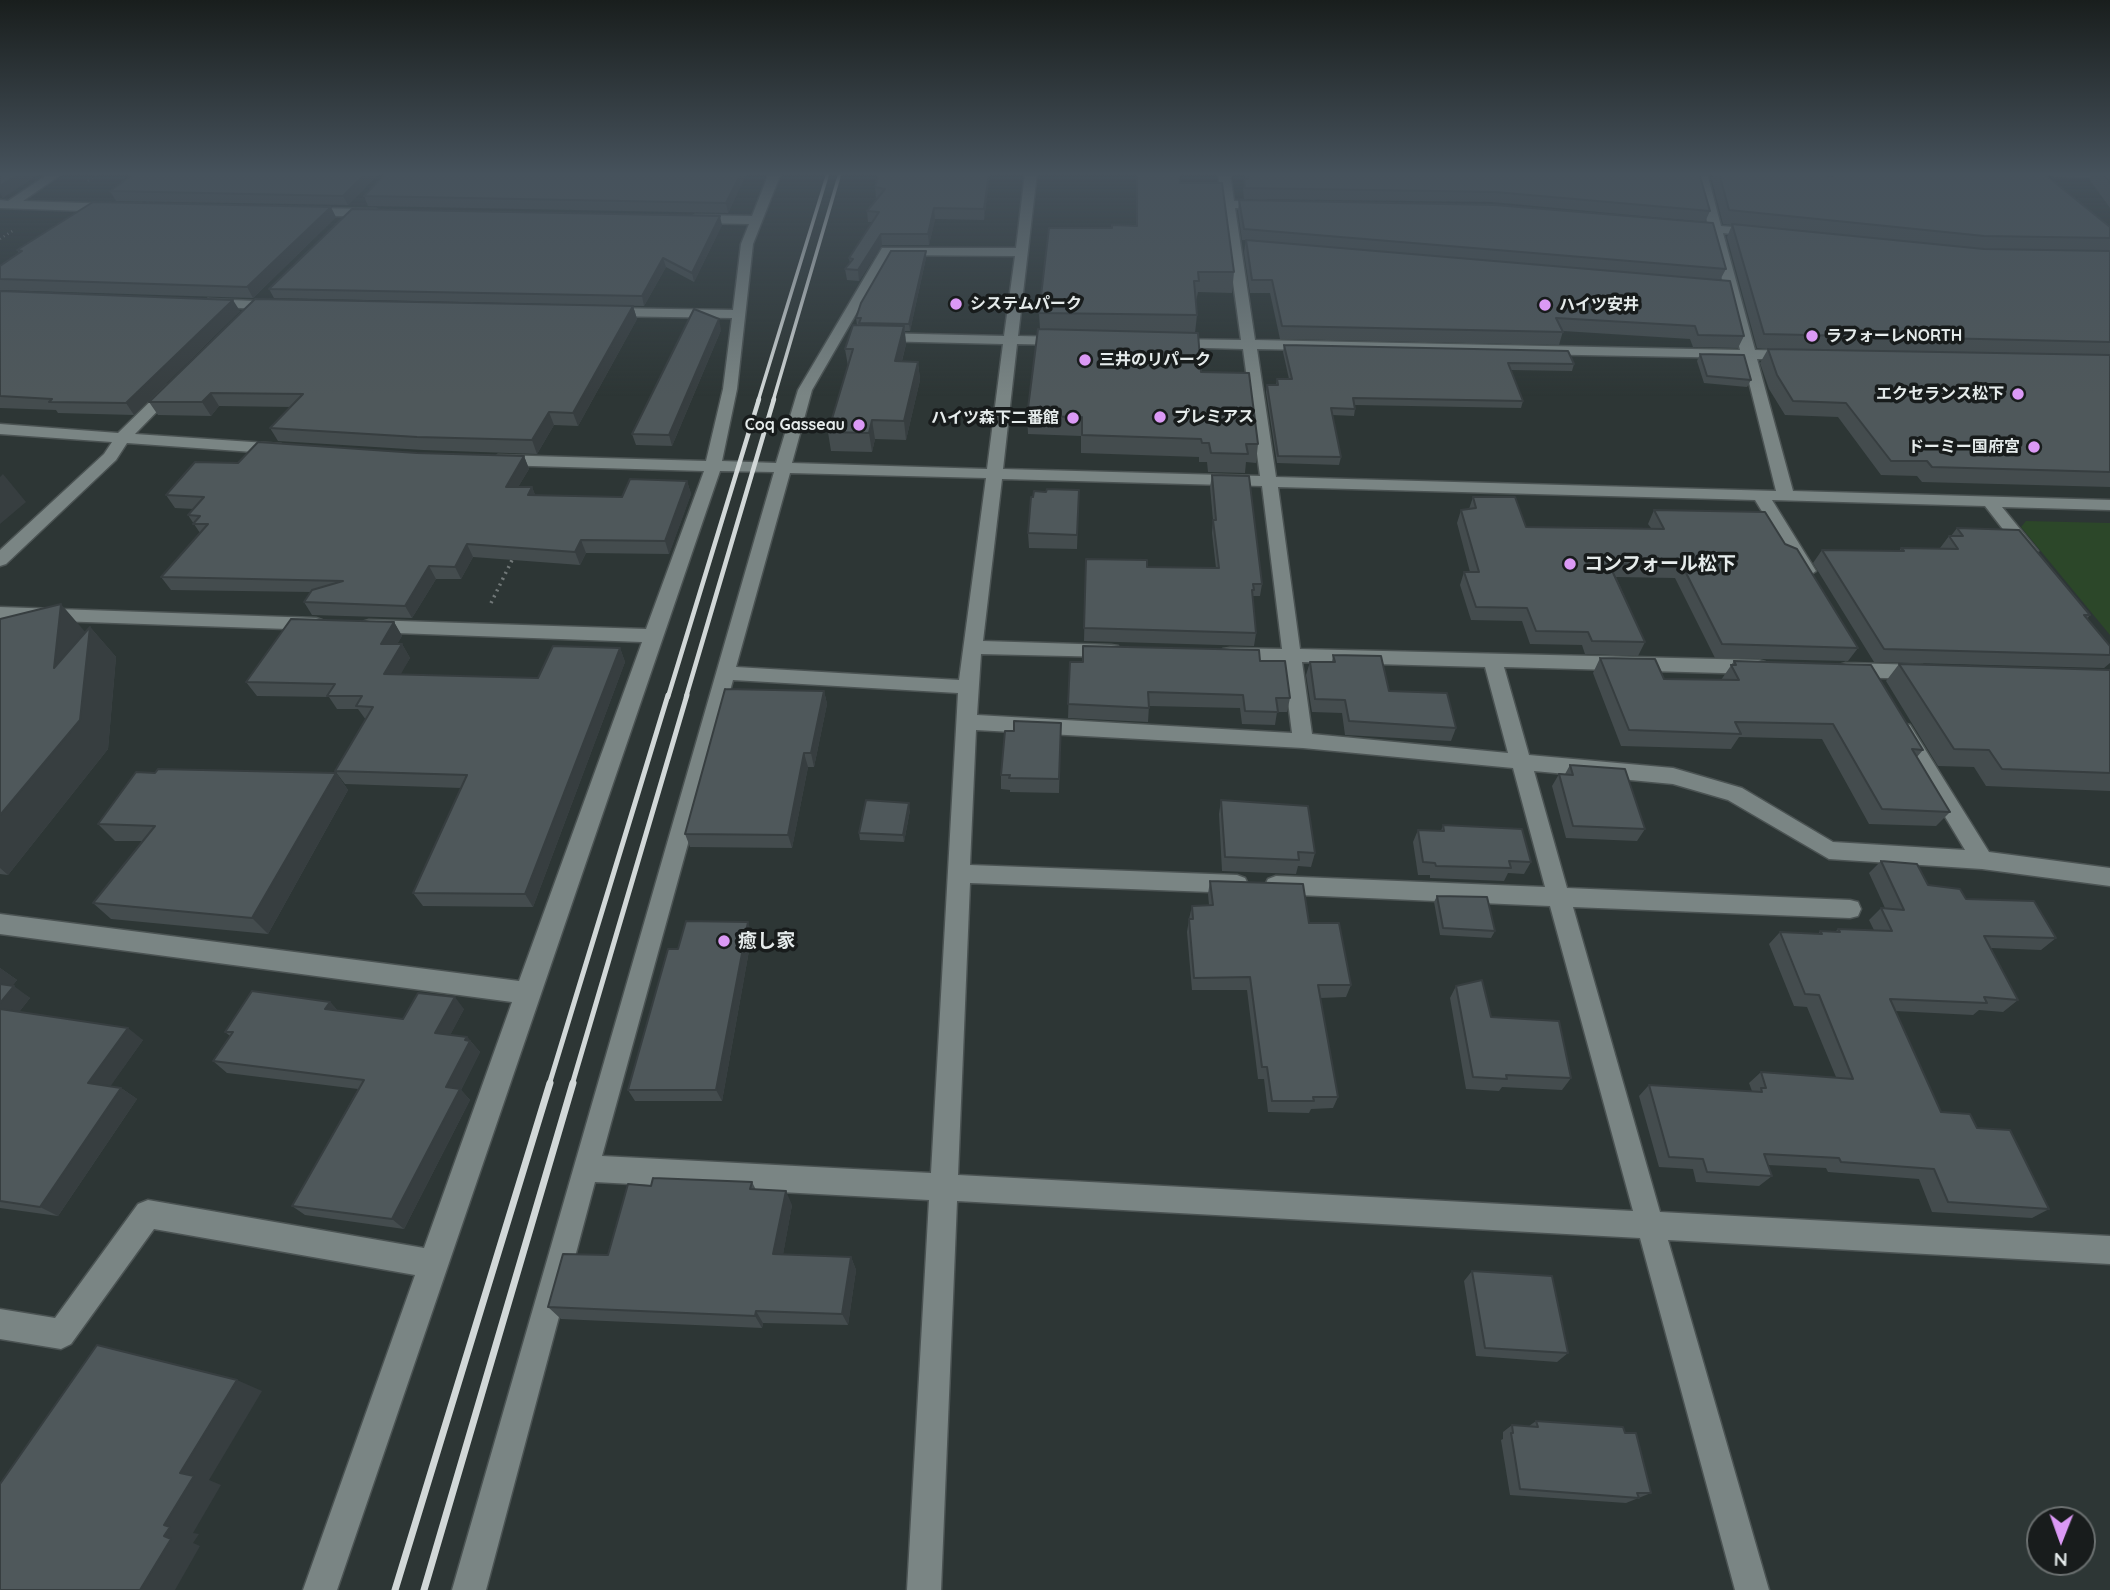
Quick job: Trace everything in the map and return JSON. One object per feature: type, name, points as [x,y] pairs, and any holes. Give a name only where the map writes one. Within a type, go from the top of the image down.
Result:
[{"type":"street","points":[[320,1590],[713,467],[730,389],[747,247]]},
{"type":"street","points":[[925,1590],[968,687],[1023,247]]},
{"type":"street","points":[[1241,247],[1248,344],[1303,741]]},
{"type":"street","points":[[1718,247],[1725,288],[1749,354],[1786,496]]},
{"type":"street","points":[[469,1590],[584,1167],[727,673],[805,390],[850,336],[886,251],[1022,252]]},
{"type":"street","points":[[238,324],[262,301]]},
{"type":"street","points":[[189,303],[262,301],[299,306]]},
{"type":"street","points":[[595,311],[739,314]]},
{"type":"street","points":[[850,336],[1080,341]]},
{"type":"street","points":[[1161,343],[1804,356]]},
{"type":"street","points":[[0,561],[110,457],[122,438],[180,381]]},
{"type":"street","points":[[0,429],[298,450]]},
{"type":"street","points":[[477,460],[2110,505]]},
{"type":"street","points":[[1760,495],[1817,588]]},
{"type":"street","points":[[1989,501],[2040,565]]},
{"type":"street","points":[[0,613],[330,624]]},
{"type":"street","points":[[357,625],[654,636]]},
{"type":"street","points":[[973,647],[1125,651]]},
{"type":"street","points":[[1852,647],[1881,694]]},
{"type":"street","points":[[1208,653],[1784,668]]},
{"type":"street","points":[[1493,661],[1752,1590]]},
{"type":"street","points":[[1825,669],[1948,673]]},
{"type":"street","points":[[727,673],[968,687]]},
{"type":"street","points":[[1895,718],[1982,860]]},
{"type":"street","points":[[966,722],[1303,741],[1672,776],[1735,794],[1829,850],[1982,860],[2110,877]]},
{"type":"street","points":[[960,874],[1558,895],[1850,909]]},
{"type":"street","points":[[0,924],[527,993]]},
{"type":"street","points":[[584,1167],[2110,1250]]},
{"type":"street","points":[[0,1324],[61,1335],[148,1214],[433,1264]]},
{"type":"path","points":[[479,629],[519,546]]},
{"type":"green space","points":[[2026,521],[2110,523],[2110,635],[2021,527]]},
{"type":"building","points":[[21,247],[289,247],[247,287],[0,279],[0,266],[22,251],[17,250]]},
{"type":"building","points":[[312,247],[705,247],[692,273],[663,258],[642,296],[269,289]]},
{"type":"building","points":[[856,247],[873,247],[858,270],[845,269],[853,259],[849,258]]},
{"type":"building","points":[[1047,247],[1231,247],[1234,272],[1198,272],[1199,281],[1194,281],[1197,315],[1039,313]]},
{"type":"building","points":[[1247,247],[1331,247],[1730,281],[1744,336],[1698,335],[1695,326],[1556,318],[1563,332],[1282,326],[1272,280],[1252,280]]},
{"type":"building","points":[[1463,247],[1720,247],[1726,269]]},
{"type":"building","points":[[1739,247],[1966,247],[2110,251],[2110,342],[1764,334]]},
{"type":"building","points":[[891,251],[926,251],[909,324],[859,323],[861,318],[856,318],[861,303]]},
{"type":"building","points":[[0,291],[233,300],[126,403],[49,402],[52,399],[0,396]]},
{"type":"building","points":[[255,299],[633,306],[573,413],[549,412],[532,440],[417,437],[270,428],[303,394],[211,393],[202,402],[149,402]]},
{"type":"building","points":[[694,309],[719,319],[669,435],[632,434]]},
{"type":"building","points":[[853,325],[904,326],[895,361],[918,362],[904,421],[872,420],[869,433],[828,432],[853,349],[845,349]]},
{"type":"building","points":[[1038,329],[1198,333],[1201,372],[1249,373],[1258,444],[1246,444],[1248,454],[1211,453],[1209,443],[1202,443],[1201,439],[1082,435],[1082,417],[1027,416]]},
{"type":"building","points":[[1284,345],[1568,351],[1574,364],[1508,363],[1523,401],[1353,398],[1355,409],[1331,408],[1341,457],[1278,456],[1267,385],[1278,385],[1277,379],[1292,379]]},
{"type":"building","points":[[1768,349],[2110,355],[2110,472],[1932,467],[1927,461],[1891,461],[1846,403],[1793,401],[1777,375]]},
{"type":"building","points":[[1700,354],[1744,355],[1751,380],[1707,376]]},
{"type":"building","points":[[258,442],[417,453],[524,456],[506,487],[532,487],[528,495],[622,497],[630,479],[687,481],[665,541],[581,540],[575,552],[467,544],[455,567],[429,566],[405,606],[304,602],[312,590],[343,581],[161,577],[208,524],[193,524],[200,516],[188,515],[204,497],[166,495],[195,462],[238,463]]},
{"type":"building","points":[[1212,475],[1249,476],[1262,584],[1253,584],[1252,590],[1256,633],[1084,628],[1086,559],[1147,560],[1147,567],[1219,568],[1213,520],[1216,520]]},
{"type":"building","points":[[1047,489],[1079,490],[1077,535],[1028,533],[1031,497],[1034,491],[1046,492]]},
{"type":"building","points":[[1473,497],[1515,497],[1526,527],[1664,529],[1654,510],[1765,512],[1785,544],[1797,549],[1858,648],[1722,644],[1682,565],[1609,564],[1645,642],[1592,641],[1588,632],[1536,631],[1527,608],[1476,607],[1464,572],[1479,572],[1461,510],[1476,508]]},
{"type":"building","points":[[1957,528],[2019,530],[2090,615],[2084,615],[2110,646],[2110,655],[1884,649],[1822,550],[1958,549],[1949,536],[1963,536]]},
{"type":"building","points":[[61,604],[54,668],[90,627],[80,720],[0,815],[0,619]]},
{"type":"building","points":[[291,619],[394,622],[381,644],[402,644],[384,674],[538,678],[553,646],[620,648],[525,894],[413,893],[467,775],[335,771],[373,707],[356,706],[362,696],[327,696],[335,684],[246,682]]},
{"type":"building","points":[[1083,646],[1259,650],[1260,661],[1285,661],[1290,698],[1276,698],[1278,712],[1245,711],[1243,695],[1148,692],[1149,708],[1068,704],[1070,662],[1083,662]]},
{"type":"building","points":[[1333,655],[1381,656],[1389,691],[1447,693],[1456,728],[1349,721],[1345,700],[1315,699],[1310,662],[1335,662]]},
{"type":"building","points":[[1600,658],[1655,659],[1664,679],[1739,680],[1731,665],[1736,665],[1734,661],[1871,665],[1923,750],[1912,749],[1950,812],[1882,809],[1833,724],[1735,722],[1741,734],[1629,730]]},
{"type":"building","points":[[1899,664],[2110,670],[2110,773],[2002,769],[1989,750],[1954,749]]},
{"type":"building","points":[[725,689],[824,691],[811,753],[804,753],[788,835],[685,834]]},
{"type":"building","points":[[1014,721],[1061,723],[1059,779],[1009,778],[1010,775],[1001,775],[1005,731],[1014,731]]},
{"type":"building","points":[[1570,765],[1625,769],[1645,829],[1573,826],[1559,774],[1573,775]]},
{"type":"building","points":[[158,769],[336,773],[252,918],[93,903],[155,826],[98,824],[136,772],[155,773]]},
{"type":"building","points":[[866,800],[909,803],[903,835],[859,833]]},
{"type":"building","points":[[1221,800],[1308,806],[1315,853],[1298,852],[1299,860],[1225,857]]},
{"type":"building","points":[[1443,825],[1522,829],[1531,862],[1509,861],[1511,868],[1436,866],[1435,863],[1423,862],[1418,830],[1444,831]]},
{"type":"building","points":[[1881,861],[1917,864],[1928,885],[1960,889],[1966,899],[2034,901],[2056,938],[1984,936],[2018,1000],[1984,997],[1987,1003],[1890,999],[1941,1112],[1970,1114],[1977,1128],[2010,1130],[2049,1209],[1948,1202],[1934,1169],[1841,1162],[1839,1158],[1764,1154],[1772,1176],[1707,1172],[1703,1159],[1669,1157],[1649,1085],[1762,1092],[1761,1088],[1766,1088],[1761,1072],[1853,1079],[1819,995],[1805,994],[1780,932],[1822,934],[1820,931],[1840,932],[1838,929],[1892,931],[1881,908],[1904,910]]},
{"type":"building","points":[[1210,881],[1303,884],[1309,923],[1339,923],[1351,985],[1318,985],[1338,1097],[1313,1097],[1314,1101],[1272,1101],[1267,1067],[1262,1067],[1250,977],[1194,978],[1189,919],[1193,919],[1192,906],[1213,905]]},
{"type":"building","points":[[1437,896],[1487,897],[1495,931],[1443,928]]},
{"type":"building","points":[[686,921],[748,922],[716,1090],[628,1090],[668,949],[678,949]]},
{"type":"building","points":[[1482,980],[1491,1017],[1559,1021],[1571,1078],[1506,1075],[1507,1079],[1473,1077],[1456,986]]},
{"type":"building","points":[[0,984],[14,986],[0,1003]]},
{"type":"building","points":[[252,991],[330,1002],[325,1009],[403,1019],[418,993],[455,997],[435,1033],[467,1037],[465,1040],[470,1041],[446,1087],[460,1089],[392,1219],[292,1206],[364,1080],[213,1061],[233,1032],[225,1032]]},
{"type":"building","points":[[0,1009],[128,1028],[88,1083],[121,1088],[40,1207],[0,1201]]},
{"type":"building","points":[[653,1178],[752,1182],[750,1189],[786,1191],[773,1254],[851,1257],[842,1314],[756,1311],[755,1316],[548,1307],[563,1254],[608,1255],[628,1184],[651,1186]]},
{"type":"building","points":[[1472,1271],[1552,1276],[1568,1353],[1485,1348]]},
{"type":"building","points":[[97,1345],[237,1380],[180,1473],[194,1476],[164,1525],[170,1527],[164,1536],[171,1539],[140,1590],[0,1590],[0,1484]]},
{"type":"building","points":[[1536,1421],[1623,1427],[1625,1433],[1636,1433],[1651,1493],[1637,1493],[1639,1498],[1520,1489],[1512,1425],[1538,1427]]},
{"type":"railway","points":[[758,401],[805,247]]},
{"type":"railway","points":[[773,401],[818,247]]},
{"type":"railway","points":[[668,697],[759,399]]},
{"type":"railway","points":[[686,697],[774,399]]},
{"type":"railway","points":[[549,1085],[668,695]]},
{"type":"railway","points":[[572,1085],[687,695]]},
{"type":"railway","points":[[395,1590],[550,1083]]},
{"type":"railway","points":[[424,1590],[573,1083]]},
{"type":"place","name":"システムパーク","points":[[956,304]]},
{"type":"place","name":"ハイツ安井","points":[[1545,305]]},
{"type":"place","name":"ラフォーレNORTH","points":[[1812,336]]},
{"type":"place","name":"三井のリパーク","points":[[1085,360]]},
{"type":"place","name":"エクセランス松下","points":[[2018,394]]},
{"type":"place","name":"プレミアス","points":[[1160,417]]},
{"type":"place","name":"ハイツ森下二番館","points":[[1073,418]]},
{"type":"place","name":"Coq Gasseau","points":[[859,425]]},
{"type":"place","name":"ドーミー国府宮","points":[[2034,447]]},
{"type":"place","name":"コンフォール松下","points":[[1570,564]]},
{"type":"place","name":"癒し家","points":[[724,941]]}]
